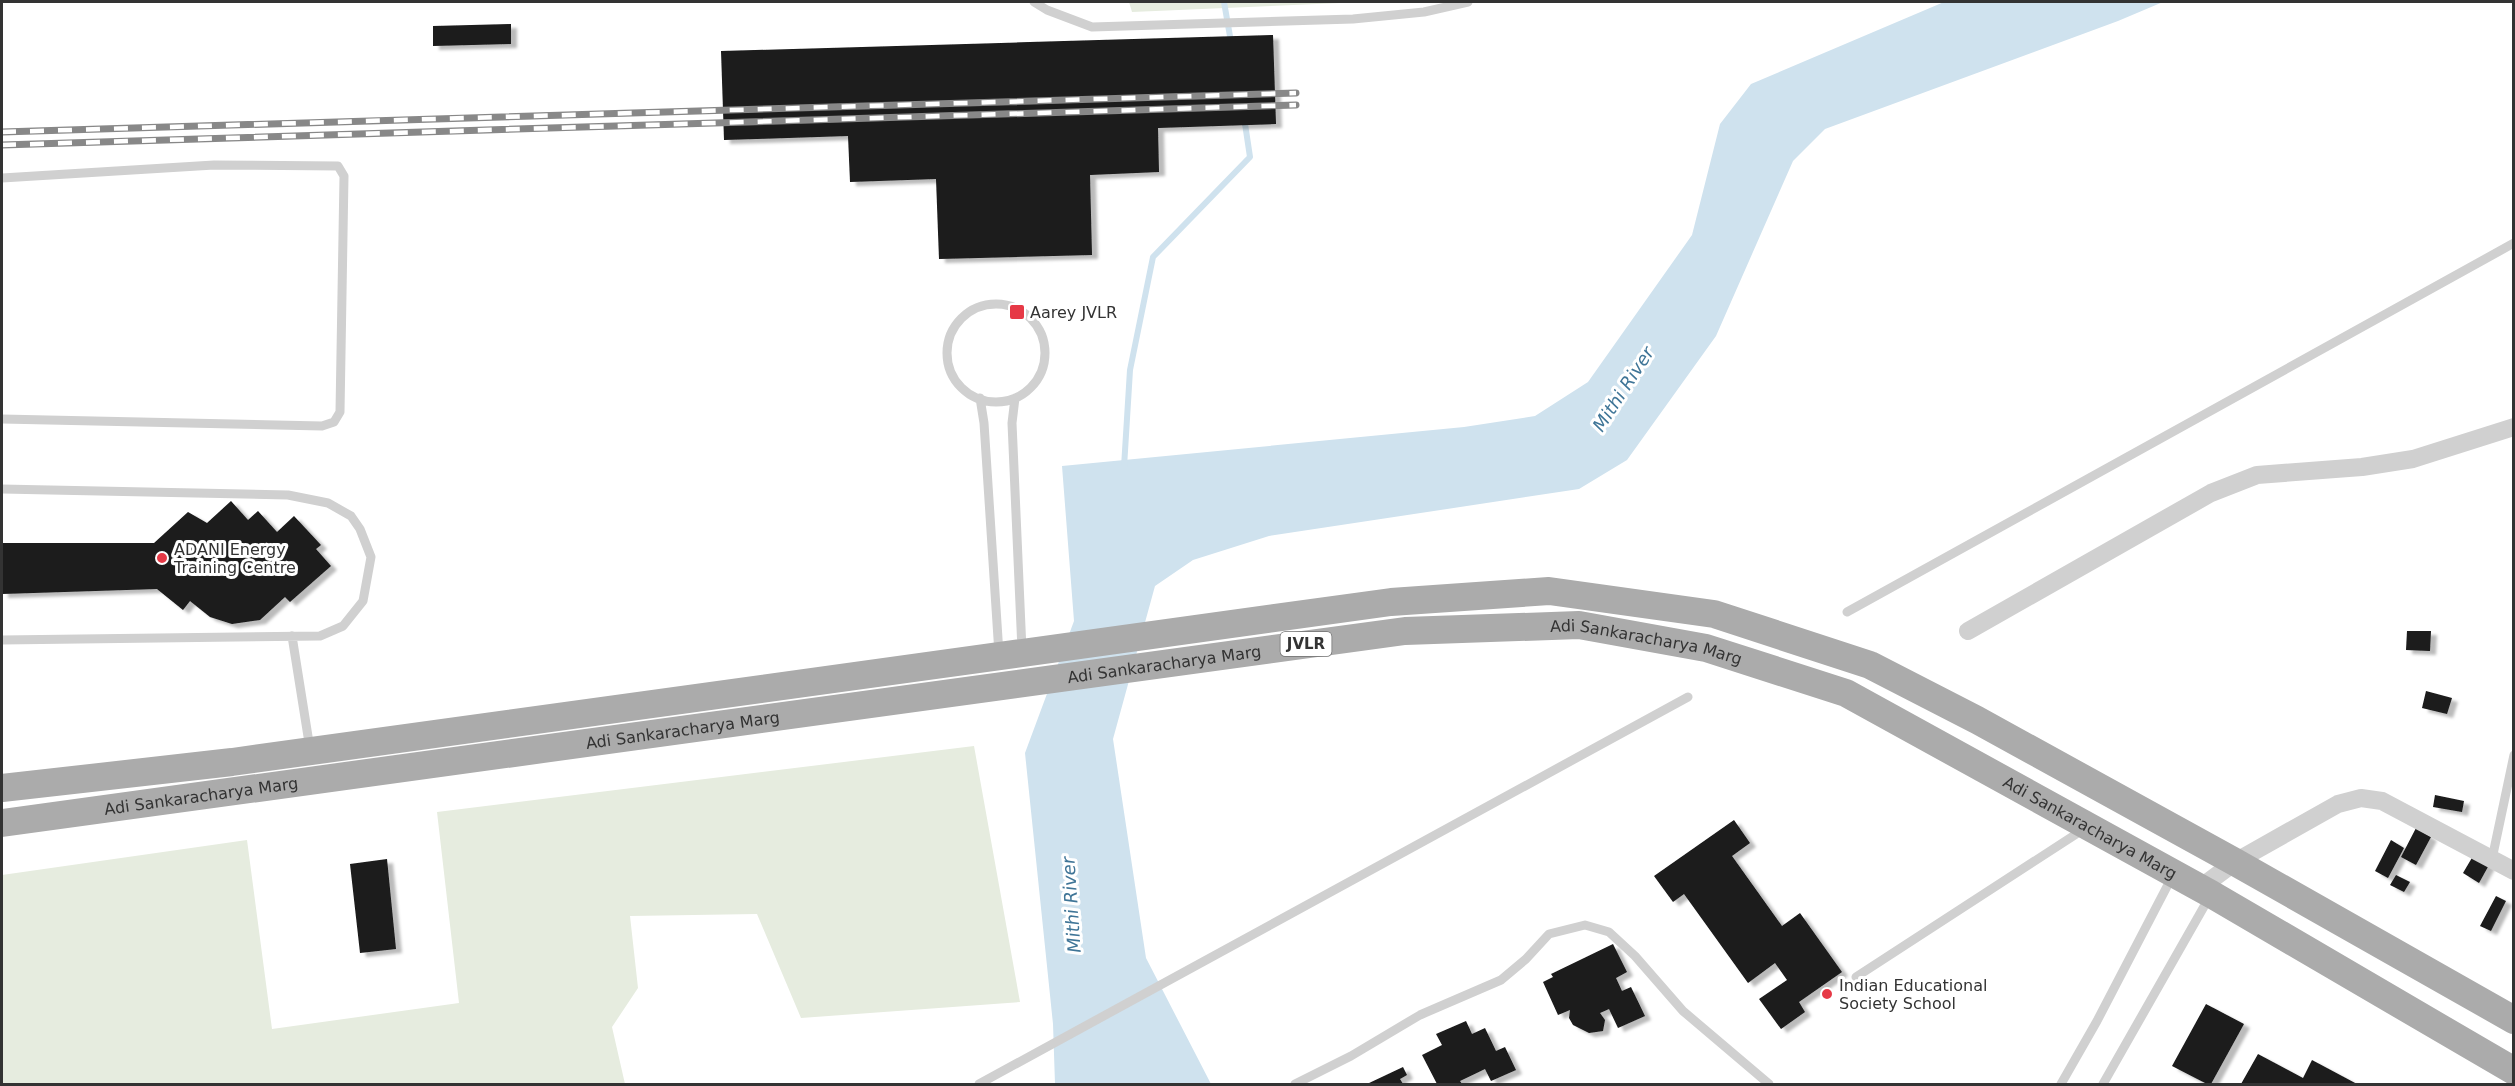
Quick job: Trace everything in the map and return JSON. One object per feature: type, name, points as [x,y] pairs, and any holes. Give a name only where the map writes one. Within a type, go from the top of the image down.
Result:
[{"type":"main road","name":"Adi Sankaracharya Marg","points":[[2,788],[310,751],[1391,602],[1549,591],[1714,614],[1870,665],[1977,720],[2235,862],[2514,1020]]},
{"type":"main road","name":"Adi Sankaracharya Marg","points":[[2,823],[1405,631],[1579,625],[1706,648],[1846,693],[2206,891],[2514,1071]]},
{"type":"street","points":[[1968,631],[2211,493],[2257,475],[2362,467],[2413,459],[2514,427]]},
{"type":"street","points":[[2206,891],[2235,862],[2338,804],[2361,798],[2382,801],[2514,871]]},
{"type":"lane","points":[[1034,2],[1047,10],[1092,27],[1353,19],[1424,12],[1468,2]]},
{"type":"lane","points":[[2,178],[214,165],[338,166],[344,176],[340,412],[334,422],[322,426],[2,419]]},
{"type":"lane","points":[[1847,612],[2514,243]]},
{"type":"lane","points":[[989,304],[1001,304],[1023,312],[1039,329],[1043,340],[1044,363],[1034,384],[1015,398],[1003,401],[980,398],[960,386],[949,365],[947,354],[952,331],[967,313],[989,304]]},
{"type":"lane","points":[[980,398],[1011,655]]},
{"type":"lane","points":[[1011,655],[1012,423],[1015,398]]},
{"type":"lane","points":[[2,489],[288,495],[328,503],[351,516],[360,529],[371,557],[363,602],[343,626],[320,636],[2,640]]},
{"type":"lane","points":[[292,636],[310,751]]},
{"type":"lane","points":[[979,1084],[1688,697]]},
{"type":"lane","points":[[2492,859],[2514,755]]},
{"type":"lane","points":[[1856,977],[2088,826]]},
{"type":"lane","points":[[2061,1084],[2097,1021],[2174,874]]},
{"type":"lane","points":[[2103,1084],[2206,891]]},
{"type":"lane","points":[[1295,1084],[1352,1056],[1420,1015],[1501,980],[1526,959],[1549,934],[1585,925],[1609,932],[1635,956],[1683,1011],[1769,1084]]},
{"type":"shaded area","points":[[1129,2],[1364,2],[1132,12]]},
{"type":"shaded area","points":[[974,746],[1020,1002],[801,1018],[757,914],[630,916],[638,988],[612,1027],[625,1084],[2,1084],[2,875],[247,840],[272,1029],[459,1003],[437,812]]},
{"type":"water","name":"Mithi River","points":[[1944,2],[2163,2],[2118,21],[1825,129],[1793,161],[1716,336],[1627,460],[1579,489],[1269,536],[1193,560],[1155,586],[1113,739],[1146,958],[1211,1084],[1055,1084],[1053,1024],[1025,753],[1074,621],[1062,466],[1464,427],[1535,416],[1588,382],[1692,235],[1720,124],[1751,84]]},
{"type":"building","points":[[511,24],[511,44],[433,46],[433,26]]},
{"type":"building","points":[[1273,35],[1276,124],[1158,128],[1159,172],[1090,175],[1092,255],[939,259],[936,179],[850,182],[848,136],[724,140],[721,51]]},
{"type":"building","name":"ADANI Energy Training Centre","points":[[231,501],[248,520],[258,511],[277,532],[294,516],[321,545],[316,549],[331,566],[290,602],[285,597],[260,620],[232,624],[210,617],[190,601],[183,610],[157,589],[2,594],[2,543],[154,543],[188,512],[207,523]]},
{"type":"building","points":[[2407,631],[2431,631],[2430,651],[2406,650]]},
{"type":"building","points":[[2426,691],[2452,698],[2447,714],[2422,708]]},
{"type":"building","points":[[2435,795],[2464,801],[2462,812],[2433,807]]},
{"type":"building","points":[[1734,820],[1750,843],[1732,856],[1782,926],[1800,913],[1842,972],[1799,1002],[1805,1012],[1781,1029],[1759,999],[1787,980],[1775,963],[1748,983],[1684,894],[1673,902],[1654,876]]},
{"type":"building","points":[[2416,828],[2431,837],[2416,865],[2401,857]]},
{"type":"building","points":[[2391,840],[2404,848],[2388,878],[2375,871]]},
{"type":"building","points":[[2473,856],[2489,865],[2479,883],[2463,873]]},
{"type":"building","points":[[387,859],[396,949],[360,953],[350,864]]},
{"type":"building","points":[[2396,875],[2410,882],[2404,892],[2390,885]]},
{"type":"building","points":[[2496,896],[2506,901],[2491,931],[2480,926]]},
{"type":"building","points":[[1613,944],[1627,972],[1616,978],[1622,991],[1631,987],[1645,1016],[1618,1028],[1609,1009],[1600,1013],[1605,1020],[1603,1031],[1589,1033],[1573,1025],[1569,1018],[1570,1010],[1558,1015],[1543,982],[1553,977],[1551,974]]},
{"type":"building","points":[[2206,1004],[2244,1024],[2211,1084],[2172,1066]]},
{"type":"building","points":[[1466,1021],[1472,1034],[1485,1028],[1496,1051],[1505,1047],[1516,1070],[1491,1081],[1485,1069],[1460,1081],[1462,1084],[1437,1084],[1422,1055],[1442,1045],[1436,1034]]},
{"type":"building","points":[[2258,1054],[2303,1078],[2312,1060],[2357,1084],[2241,1084]]},
{"type":"building","points":[[1403,1067],[1407,1075],[1400,1079],[1403,1084],[1367,1084]]},
{"type":"waterway","points":[[1224,2],[1231,42]]},
{"type":"waterway","points":[[1124,467],[1130,370],[1153,257],[1250,157],[1244,117]]},
{"type":"railway","points":[[2,132],[1296,93]]},
{"type":"railway","points":[[2,145],[1296,105]]},
{"type":"place","name":"Aarey JVLR","points":[[1017,312]]},
{"type":"place","name":"ADANI Energy Training Centre","points":[[162,558]]},
{"type":"place","name":"Indian Educational Society School","points":[[1827,994]]}]
